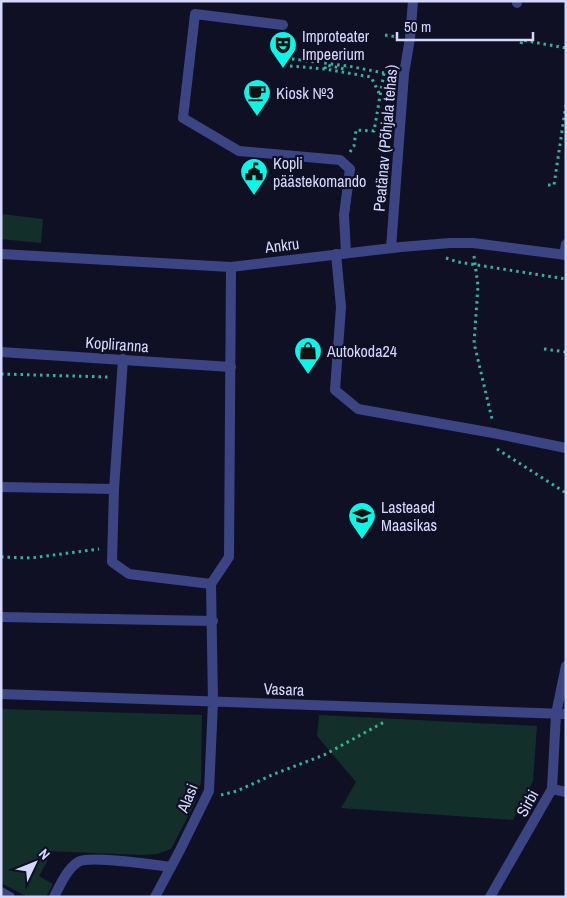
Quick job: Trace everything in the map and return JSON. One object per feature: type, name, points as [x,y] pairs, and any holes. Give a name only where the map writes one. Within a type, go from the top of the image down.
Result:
[{"type":"street","name":"Peatänav (Põhjala tehas)","points":[[391,248],[404,74],[410,38],[413,1]]},
{"type":"street","points":[[283,25],[195,14],[183,118],[239,152],[340,160],[350,169],[341,254],[341,308],[335,390],[358,409],[494,432],[566,448]]},
{"type":"street","name":"Ankru","points":[[1,254],[231,267],[450,243],[473,243],[565,255]]},
{"type":"street","points":[[565,255],[566,244]]},
{"type":"street","points":[[124,359],[114,489],[112,562],[129,574],[211,584],[229,557],[231,267]]},
{"type":"street","name":"Kopliranna","points":[[1,352],[231,366]]},
{"type":"street","points":[[1,487],[114,489]]},
{"type":"street","name":"Alasi","points":[[155,897],[209,791],[213,702],[211,584]]},
{"type":"street","points":[[1,617],[212,622]]},
{"type":"street","name":"Sirbi","points":[[490,897],[552,789],[566,666]]},
{"type":"street","name":"Vasara","points":[[1,694],[561,714]]},
{"type":"street","points":[[552,789],[566,792]]},
{"type":"street","points":[[54,897],[71,868],[80,860],[171,867]]},
{"type":"street","points":[[1,892],[10,897]]},
{"type":"path","points":[[521,44],[522,40],[566,48]]},
{"type":"path","points":[[292,60],[348,66],[384,73]]},
{"type":"path","points":[[325,69],[326,65],[345,69],[348,66]]},
{"type":"path","points":[[290,66],[325,69],[371,77],[380,94]]},
{"type":"path","points":[[343,163],[354,146],[356,130],[374,131],[382,82]]},
{"type":"path","points":[[548,185],[554,185],[566,104]]},
{"type":"path","points":[[440,255],[458,262],[566,279]]},
{"type":"path","points":[[475,265],[478,286],[474,343],[494,432]]},
{"type":"path","points":[[544,349],[566,352]]},
{"type":"path","points":[[1,374],[110,377]]},
{"type":"path","points":[[493,447],[566,493]]},
{"type":"path","points":[[1,557],[32,558],[112,547]]},
{"type":"path","points":[[206,799],[237,791],[282,770],[324,755],[384,722],[405,708]]},
{"type":"green space","points":[[1,214],[43,219],[41,243],[1,239]]},
{"type":"green space","points":[[1,709],[202,715],[201,782],[195,803],[171,849],[157,854],[141,855],[48,851],[47,862],[39,876],[53,884],[46,897],[28,897],[1,883]]},
{"type":"green space","points":[[319,715],[537,726],[533,781],[513,820],[341,808],[356,782],[317,736]]},
{"type":"place","name":"Improteater Impeerium","points":[[283,69]]},
{"type":"place","name":"Kiosk №3","points":[[257,117]]},
{"type":"place","name":"Kopli päästekomando","points":[[254,196]]},
{"type":"place","name":"Autokoda24","points":[[308,375]]},
{"type":"place","name":"Lasteaed Maasikas","points":[[362,540]]}]
